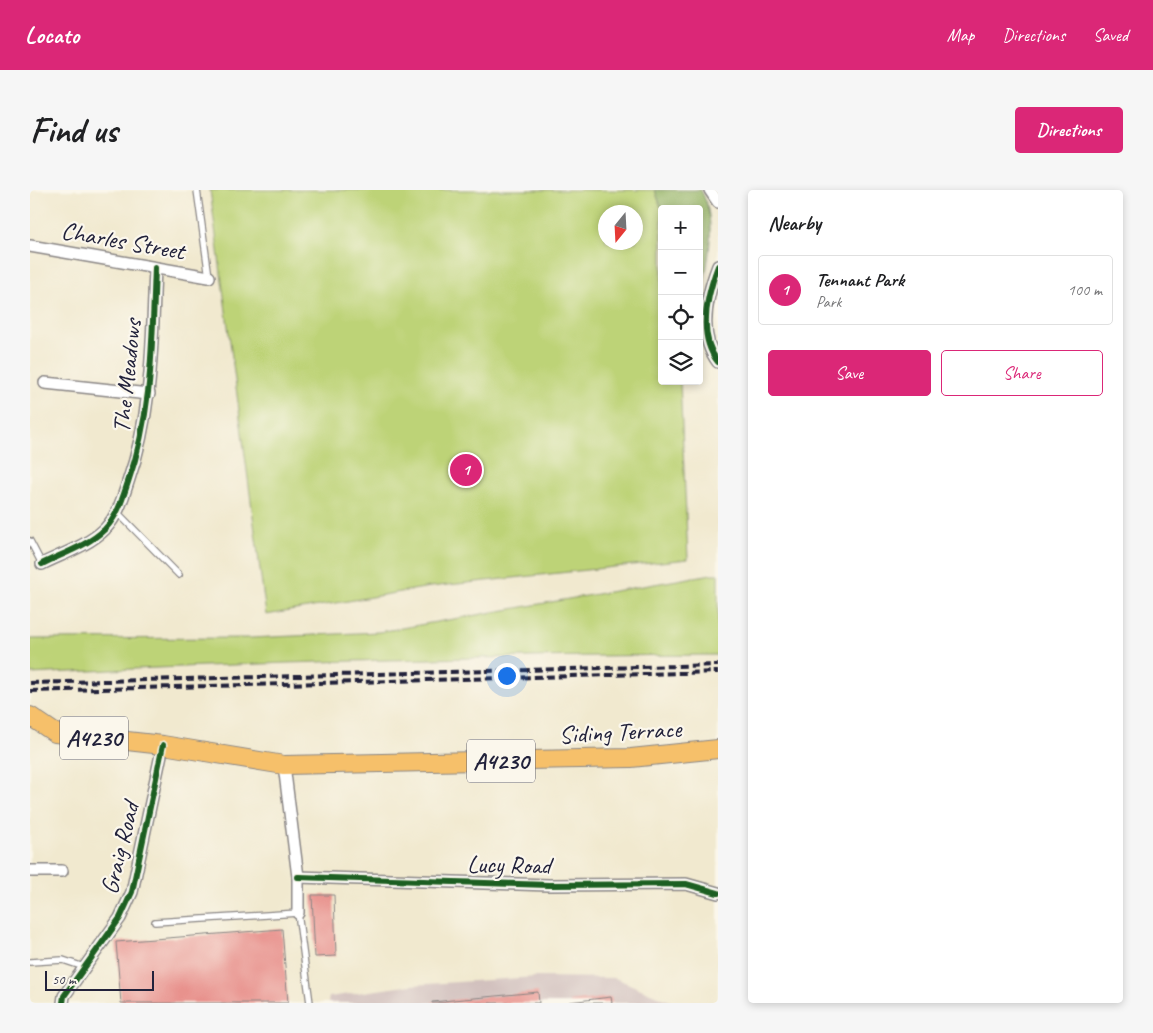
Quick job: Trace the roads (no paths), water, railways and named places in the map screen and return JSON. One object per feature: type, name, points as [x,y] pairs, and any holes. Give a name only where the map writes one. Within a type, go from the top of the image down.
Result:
[{"type":"main road","name":"A4230","points":[[30,716],[55,733],[163,745],[284,765]]},
{"type":"main road","name":"Siding Terrace","points":[[284,765],[631,758],[718,749]]},
{"type":"street","points":[[710,190],[718,202]]},
{"type":"street","name":"Charles Street","points":[[30,246],[209,277]]},
{"type":"street","points":[[718,266],[705,312],[707,334],[713,356],[718,362]]},
{"type":"street","name":"The Meadows","points":[[42,564],[77,548],[103,531],[118,514],[144,428],[149,394],[155,268]]},
{"type":"street","name":"The Meadows","points":[[45,383],[149,394]]},
{"type":"street","name":"Graig Road","points":[[63,1003],[64,996],[120,918],[132,892],[163,745]]},
{"type":"street","points":[[284,765],[298,877],[298,913]]},
{"type":"street","points":[[30,872],[62,871]]},
{"type":"street","name":"Lucy Road","points":[[298,877],[549,885],[686,884],[718,893]]},
{"type":"lane","points":[[197,190],[209,277]]},
{"type":"lane","points":[[118,514],[179,575]]},
{"type":"lane","points":[[30,541],[42,564]]},
{"type":"lane","points":[[155,922],[298,913],[310,1003]]},
{"type":"lane","points":[[30,962],[64,960],[84,967]]},
{"type":"railway","points":[[30,683],[718,665]]},
{"type":"railway","points":[[30,691],[718,672]]},
{"type":"place","name":"Tennant Park","points":[[466,470]]}]
